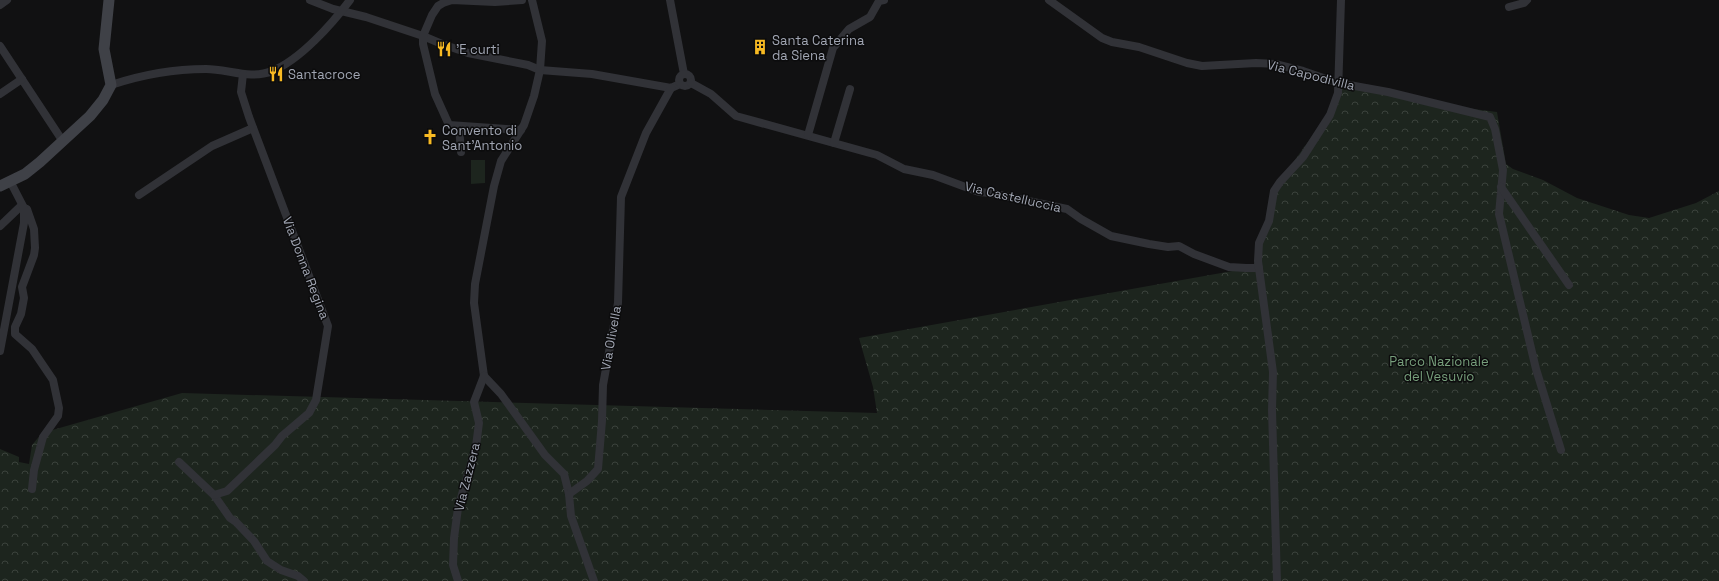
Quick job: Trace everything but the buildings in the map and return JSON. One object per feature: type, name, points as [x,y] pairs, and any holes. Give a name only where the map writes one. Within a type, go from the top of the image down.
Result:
[{"type":"street","points":[[0,5],[7,0]]},
{"type":"street","points":[[32,489],[34,470],[43,437],[58,416],[59,408],[53,380],[32,349],[15,334],[15,327],[21,314],[24,298],[22,287],[34,255],[34,229],[27,210],[5,184],[25,174],[40,162],[62,140],[90,116],[103,100],[110,85],[104,49],[109,0]]},
{"type":"street","points":[[310,0],[333,9],[423,36],[457,50],[528,65],[540,70],[592,74],[671,88],[680,84]]},
{"type":"street","points":[[110,85],[132,78],[190,70],[220,69],[243,74],[258,75],[272,72],[304,51],[342,11],[350,0]]},
{"type":"street","points":[[521,130],[449,125],[435,94],[422,44],[423,36],[438,6],[443,3],[452,0],[495,2],[522,0]]},
{"type":"street","points":[[532,0],[543,47],[540,70],[534,96],[521,130],[499,166],[480,252],[475,284],[474,303],[484,376],[501,394],[545,454],[564,474],[569,494],[571,516],[594,581]]},
{"type":"street","points":[[670,0],[684,74]]},
{"type":"street","name":"Via Capodivilla","points":[[1048,0],[1102,38],[1112,42],[1138,47],[1187,63],[1202,66],[1256,63],[1275,64],[1303,71],[1338,83],[1388,92],[1490,117],[1495,128],[1503,170],[1501,187]]},
{"type":"street","points":[[1278,581],[1272,410],[1273,372],[1259,268],[1260,243],[1269,222],[1274,191],[1280,182],[1303,157],[1330,115],[1338,93],[1341,0]]},
{"type":"street","points":[[1508,7],[1524,3],[1527,0]]},
{"type":"street","points":[[808,135],[833,48],[849,29],[870,17],[881,1]]},
{"type":"street","points":[[0,46],[62,140]]},
{"type":"street","name":"Via Donna Regina","points":[[214,495],[227,491],[275,445],[282,436],[309,413],[316,400],[328,326],[253,128],[241,92],[243,74]]},
{"type":"street","points":[[680,84],[685,87],[691,83],[691,77],[688,74],[684,74]]},
{"type":"street","points":[[680,84],[679,78],[684,74]]},
{"type":"street","points":[[0,94],[22,79]]},
{"type":"street","name":"Via Castelluccia","points":[[691,83],[706,90],[724,104],[736,116],[877,155],[904,169],[933,175],[979,192],[1004,195],[1066,209],[1111,236],[1168,247],[1179,246],[1194,254],[1229,266],[1259,268]]},
{"type":"street","name":"Via Olivella","points":[[569,494],[587,481],[598,469],[603,385],[618,303],[621,197],[646,133],[671,88]]},
{"type":"street","points":[[834,143],[850,89]]},
{"type":"street","points":[[459,126],[461,152]]},
{"type":"street","points":[[139,195],[212,146],[253,128]]},
{"type":"street","points":[[1501,187],[1569,285]]},
{"type":"street","points":[[1501,187],[1499,214],[1510,264],[1523,312],[1523,322],[1530,342],[1536,369],[1562,450]]},
{"type":"street","points":[[0,226],[23,207]]},
{"type":"street","points":[[0,351],[24,223],[23,207]]},
{"type":"street","name":"Via Zazzera","points":[[458,581],[453,565],[454,538],[458,508],[476,446],[479,423],[474,402],[484,376]]},
{"type":"street","points":[[179,462],[214,495],[230,518],[236,522],[254,541],[267,560],[281,570],[298,576],[304,581]]},
{"type":"green space","name":"Parco Nazionale del Vesuvio","points":[[1342,80],[1458,107],[1497,112],[1506,164],[1513,169],[1543,180],[1577,198],[1629,215],[1649,218],[1696,203],[1719,191],[1719,581],[0,581],[0,449],[19,457],[19,462],[29,464],[32,445],[42,433],[182,393],[877,413],[873,387],[859,338],[1249,268],[1254,264],[1259,241],[1286,173],[1325,117]]},
{"type":"green space","points":[[471,160],[485,160],[485,183],[471,184]]},
{"type":"place","name":"Santa Caterina da Siena","points":[[760,47]]},
{"type":"place","name":"'E curti","points":[[444,49]]},
{"type":"place","name":"Santacroce","points":[[276,74]]},
{"type":"place","name":"Convento di Sant'Antonio","points":[[430,137]]}]
